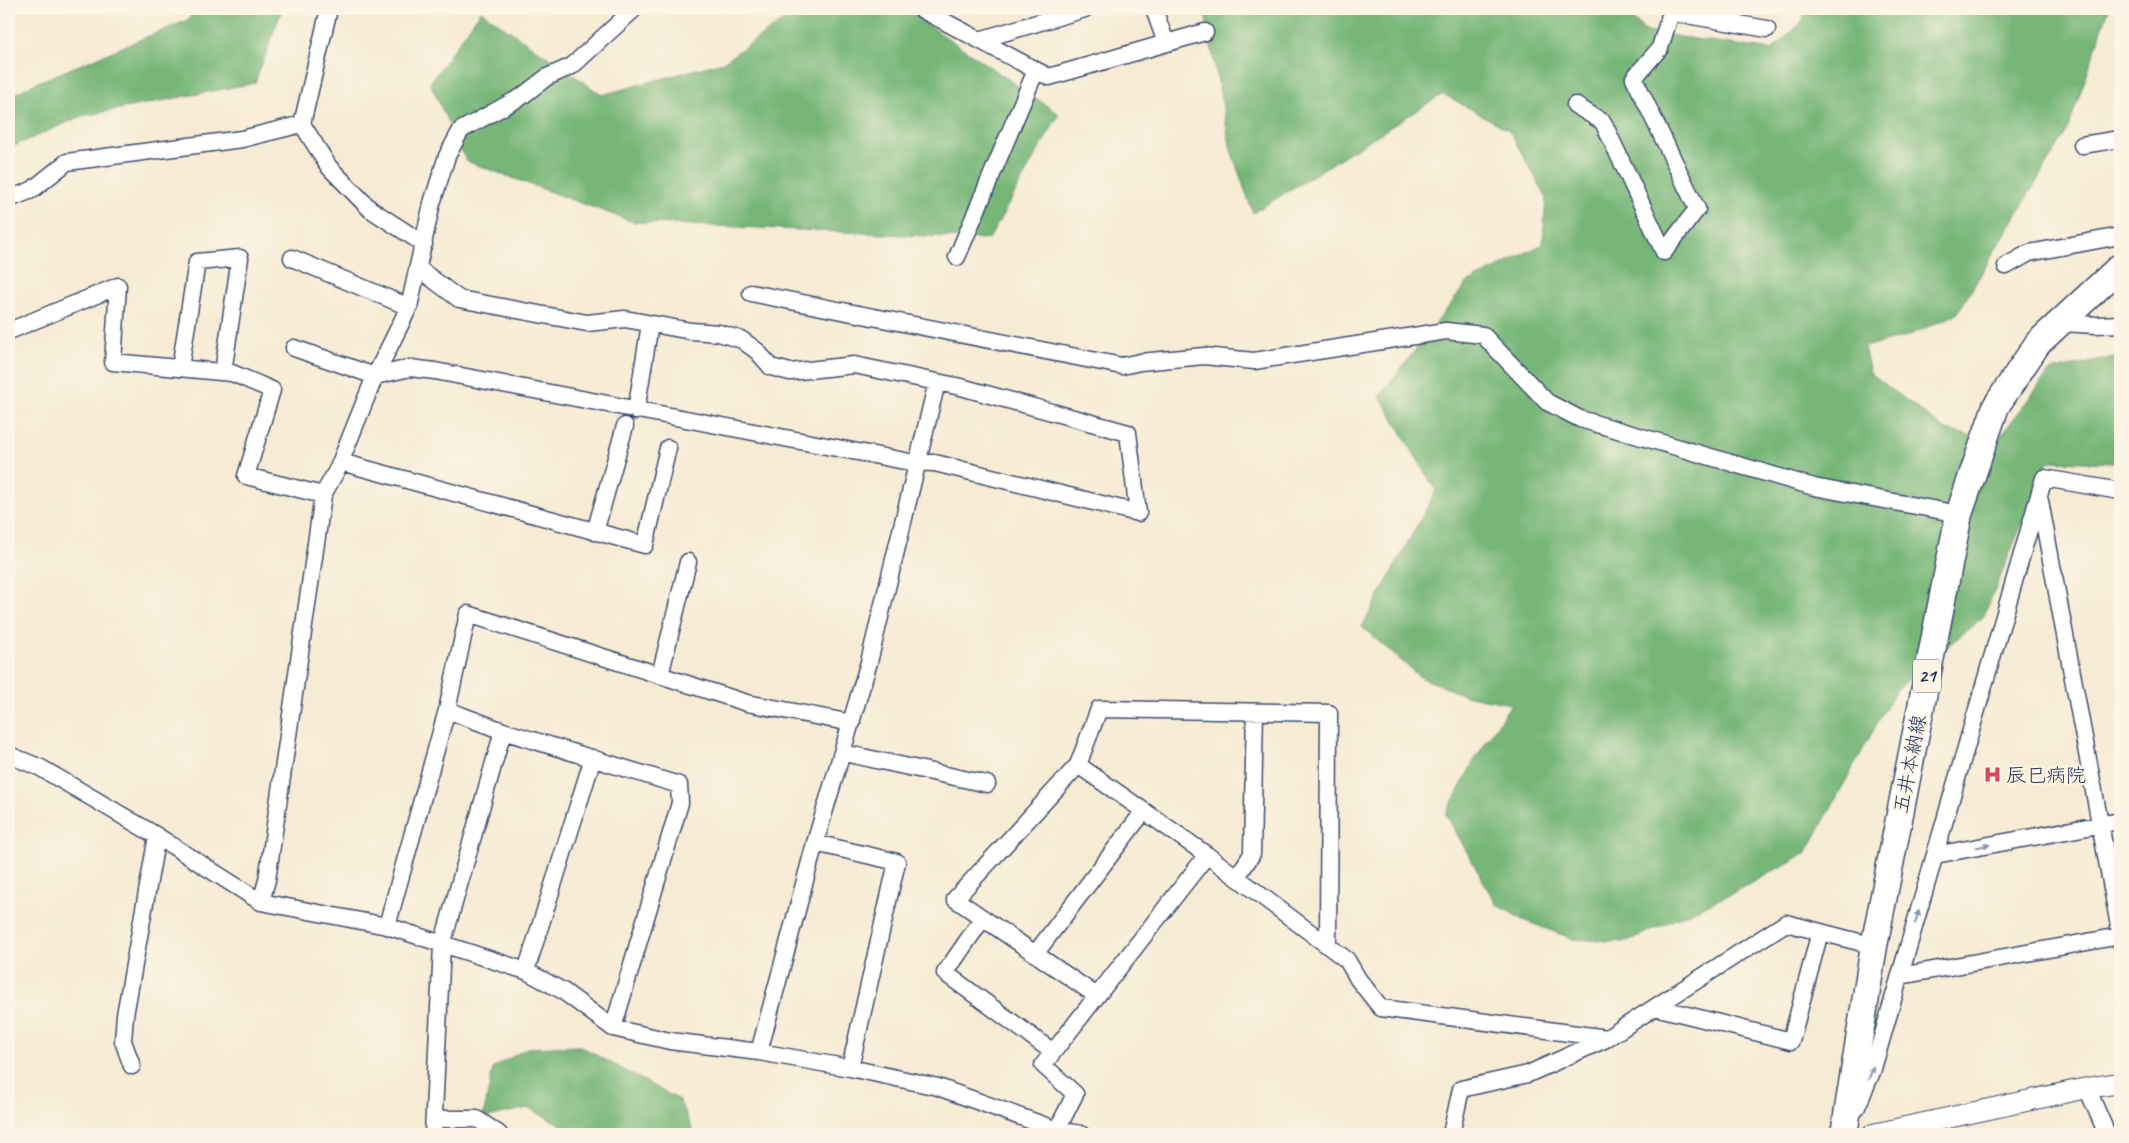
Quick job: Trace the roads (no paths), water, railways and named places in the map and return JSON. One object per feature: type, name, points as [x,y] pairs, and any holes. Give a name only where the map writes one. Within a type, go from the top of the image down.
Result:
[{"type":"main road","name":"五井本納線","points":[[1845,1134],[1874,946],[1959,514],[1996,406],[2038,343],[2120,268]]},
{"type":"street","points":[[329,9],[302,124],[329,167],[370,209],[424,244]]},
{"type":"street","points":[[261,902],[267,880],[323,495],[341,462],[374,376],[409,307],[419,270],[432,203],[447,156],[461,130],[521,97],[547,77],[572,66],[634,9]]},
{"type":"street","points":[[921,9],[1049,77],[1205,32]]},
{"type":"street","points":[[979,40],[1057,13],[1085,9]]},
{"type":"street","points":[[1154,9],[1166,43]]},
{"type":"street","points":[[1575,105],[1603,122],[1664,252],[1698,209],[1634,78],[1660,48],[1671,10],[1767,28]]},
{"type":"street","points":[[957,257],[1049,77]]},
{"type":"street","points":[[9,199],[32,190],[67,162],[242,139],[302,124]]},
{"type":"street","points":[[2082,145],[2120,140]]},
{"type":"street","points":[[2006,266],[2029,254],[2120,236]]},
{"type":"street","points":[[180,368],[197,262],[240,258],[223,372]]},
{"type":"street","points":[[292,258],[409,307]]},
{"type":"street","points":[[294,348],[374,376],[410,368],[918,463],[935,463],[1138,513],[1128,433],[937,382],[854,365],[790,372],[771,367],[757,351],[742,340],[719,333],[625,319],[587,323],[459,299],[419,270]]},
{"type":"street","points":[[9,331],[118,286],[112,362],[232,373],[272,390],[246,476],[323,495]]},
{"type":"street","points":[[751,293],[1122,366],[1140,362],[1204,356],[1254,361],[1446,331],[1483,335],[1547,402],[1580,419],[1814,487],[1959,514]]},
{"type":"street","points":[[2062,323],[2120,324]]},
{"type":"street","points":[[636,411],[650,324]]},
{"type":"street","points":[[759,1052],[815,843],[852,723],[937,382]]},
{"type":"street","points":[[595,532],[625,426]]},
{"type":"street","points":[[341,462],[645,545],[668,448]]},
{"type":"street","points":[[1845,1134],[1872,1072],[2044,478],[2120,491]]},
{"type":"street","points":[[2039,497],[2120,930]]},
{"type":"street","points":[[660,675],[688,562]]},
{"type":"street","points":[[387,926],[447,710],[468,614],[747,703],[852,723]]},
{"type":"street","points":[[447,710],[503,731],[679,785],[680,803],[613,1028]]},
{"type":"street","points":[[1097,996],[955,899],[1078,765],[1099,710],[1329,713],[1328,945]]},
{"type":"street","points":[[1237,877],[1252,854],[1254,712]]},
{"type":"street","points":[[500,1134],[477,1119],[434,1127],[442,945],[503,731]]},
{"type":"street","points":[[844,753],[987,784]]},
{"type":"street","points":[[9,755],[41,768],[157,836],[261,902],[387,926],[526,971],[563,992],[613,1028],[670,1041],[759,1052],[850,1068],[938,1087],[1054,1132],[1081,1134]]},
{"type":"street","points":[[526,971],[594,758]]},
{"type":"street","points":[[1078,765],[1207,855],[1347,960],[1358,979],[1381,1008],[1607,1038]]},
{"type":"street","points":[[1036,954],[1144,811]]},
{"type":"street","points":[[1935,856],[2120,821]]},
{"type":"street","points":[[132,1066],[123,1041],[125,1015],[157,836]]},
{"type":"street","points":[[815,843],[897,862],[850,1068]]},
{"type":"street","points":[[1054,1132],[1075,1094],[1042,1065],[1207,855]]},
{"type":"street","points":[[983,918],[945,973],[1053,1052]]},
{"type":"street","points":[[1451,1134],[1460,1089],[1528,1074],[1607,1038],[1786,924],[1874,946]]},
{"type":"street","points":[[1655,1008],[1791,1041],[1820,932]]},
{"type":"street","points":[[1900,976],[2120,936]]},
{"type":"street","points":[[1873,1134],[2087,1088],[2120,1083]]},
{"type":"street","points":[[2087,1088],[2107,1134]]},
{"type":"place","name":"辰巳病院","points":[[1992,775]]}]
